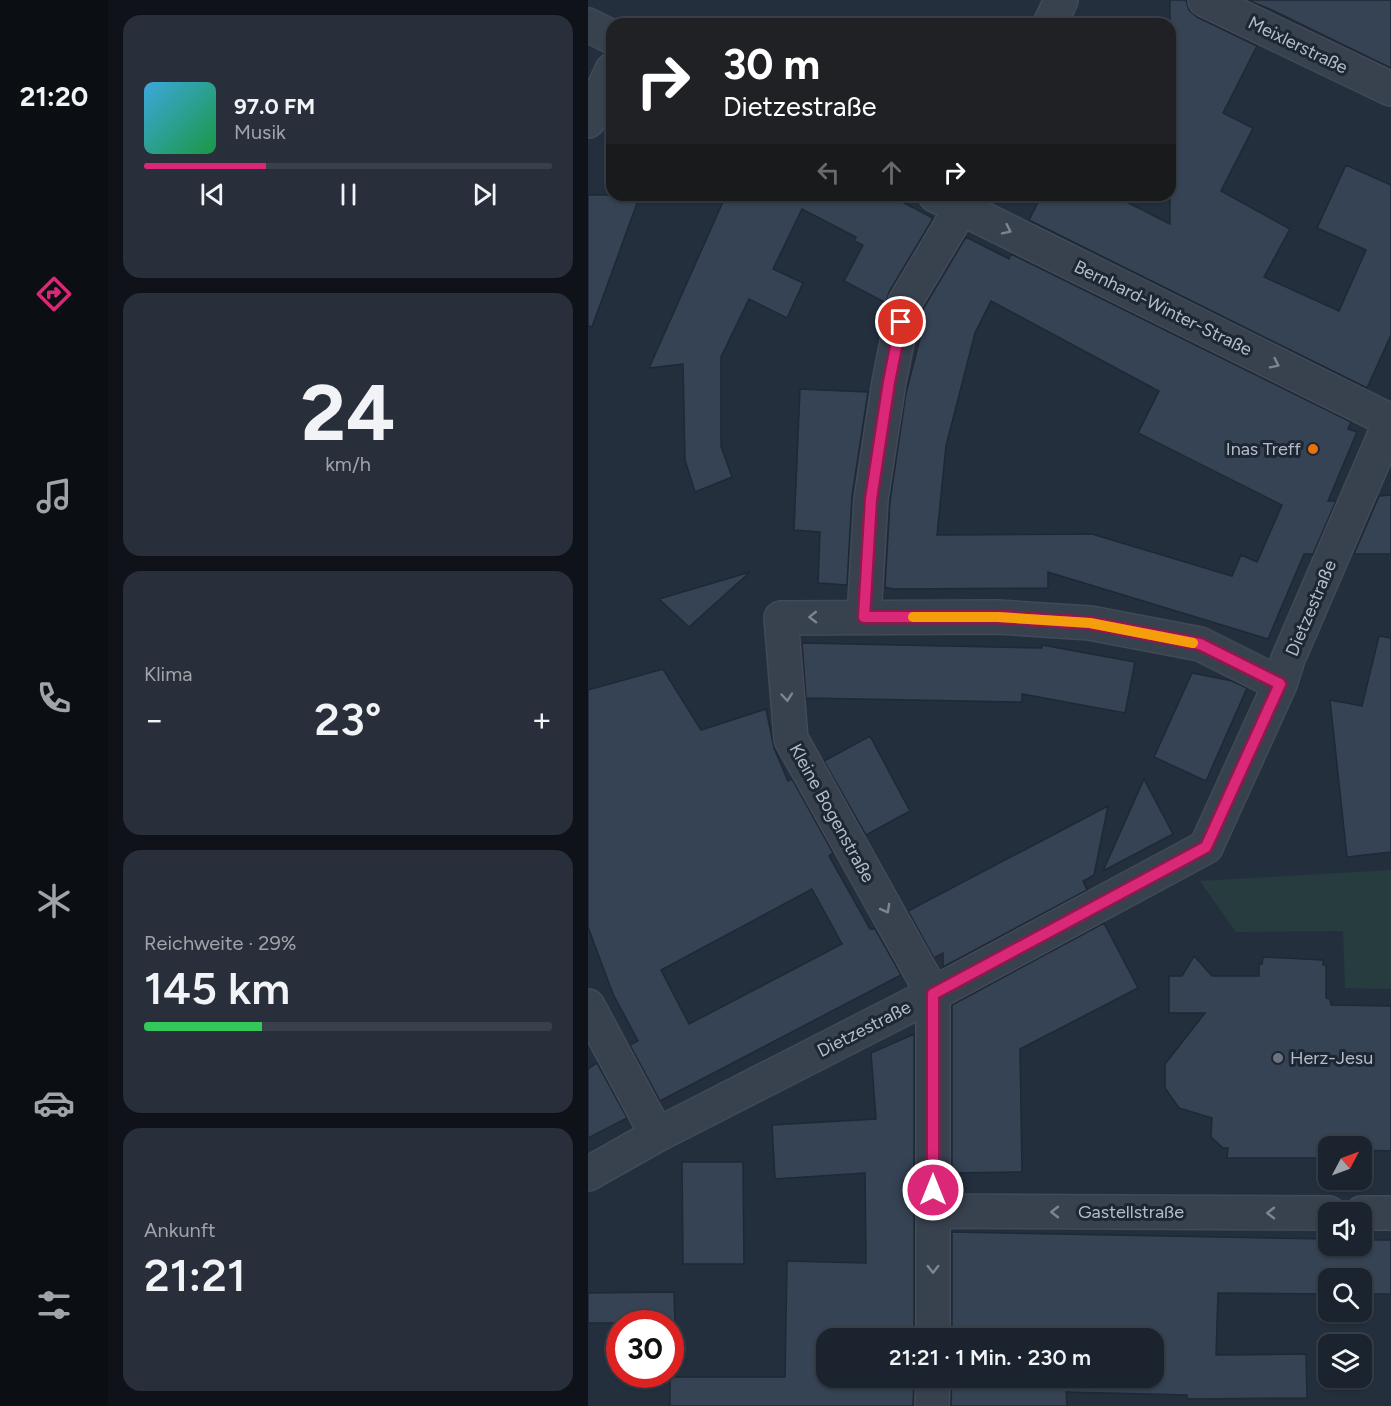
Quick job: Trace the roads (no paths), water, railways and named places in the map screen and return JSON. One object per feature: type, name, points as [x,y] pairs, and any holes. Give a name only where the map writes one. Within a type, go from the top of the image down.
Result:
[{"type":"street","points":[[1053,18],[1061,0]]},
{"type":"street","name":"Meixlerstraße","points":[[1205,0],[1391,89]]},
{"type":"street","points":[[588,25],[606,34]]},
{"type":"street","points":[[588,121],[606,83]]},
{"type":"street","points":[[955,201],[905,302],[889,382],[871,499],[864,617],[998,617],[1090,623],[1200,644],[1280,684]]},
{"type":"street","name":"Bernhard-Winter-Straße","points":[[960,201],[1391,421]]},
{"type":"street","name":"Dietzestraße","points":[[588,1174],[657,1135],[933,994],[1206,847],[1280,684],[1288,659],[1391,421]]},
{"type":"street","name":"Kleine Bogenstraße","points":[[864,617],[781,618],[791,739],[933,994]]},
{"type":"street","points":[[933,994],[933,1328]]},
{"type":"street","points":[[588,1006],[657,1135]]},
{"type":"street","name":"Gastellstraße","points":[[933,1211],[1318,1213]]},
{"type":"street","points":[[1372,1213],[1391,1214]]},
{"type":"street","points":[[933,1388],[933,1406]]},
{"type":"place","name":"Inas Treff","points":[[1313,449]]},
{"type":"place","name":"Herz-Jesu","points":[[1278,1058]]}]
